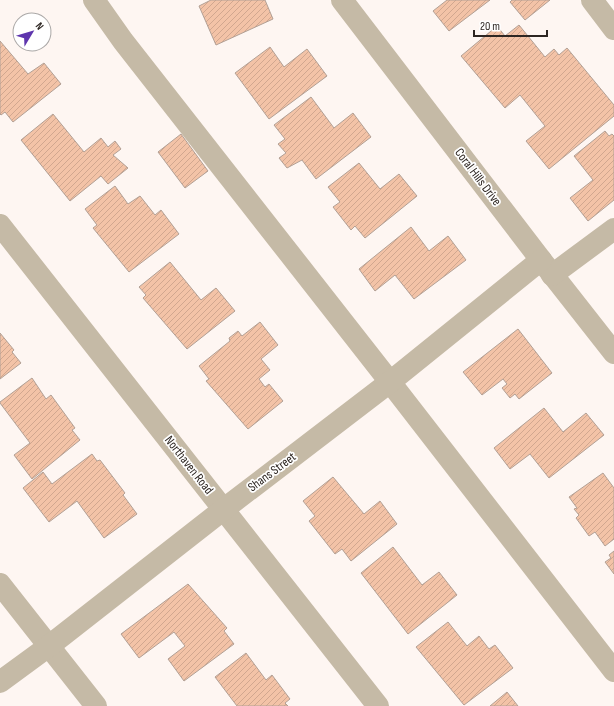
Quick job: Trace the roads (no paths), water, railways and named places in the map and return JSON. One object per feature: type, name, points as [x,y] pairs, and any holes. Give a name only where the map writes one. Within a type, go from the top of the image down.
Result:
[{"type":"street","points":[[94,0],[123,41],[614,671]]},
{"type":"street","name":"Coral Hills Drive","points":[[342,0],[614,354]]},
{"type":"street","points":[[592,0],[614,29]]},
{"type":"street","name":"Northaven Road","points":[[0,224],[378,706]]},
{"type":"street","name":"Shans Street","points":[[0,682],[49,646],[390,382],[547,267],[614,229]]},
{"type":"street","points":[[0,584],[96,706]]}]
